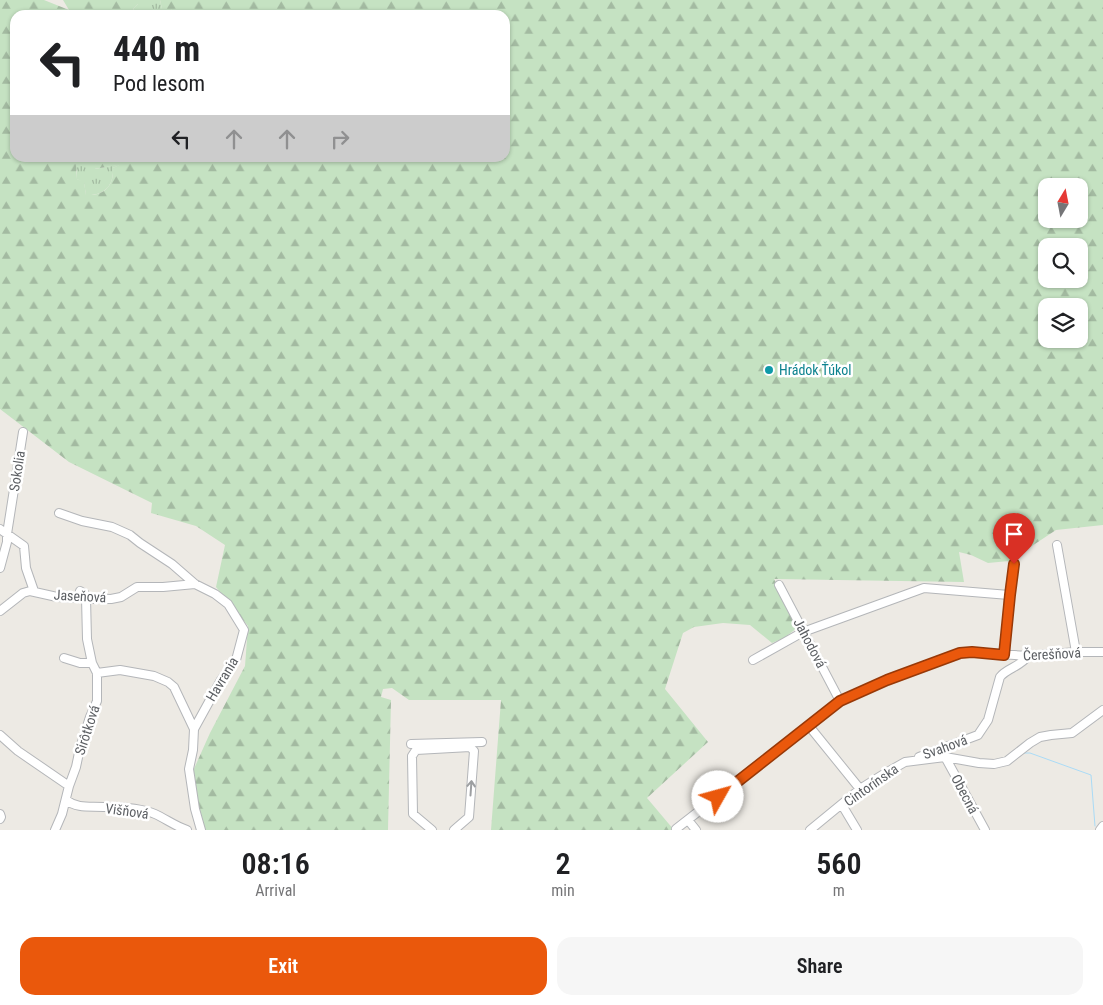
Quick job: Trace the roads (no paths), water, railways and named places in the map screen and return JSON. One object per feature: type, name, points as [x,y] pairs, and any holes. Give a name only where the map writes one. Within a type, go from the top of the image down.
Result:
[{"type":"street","name":"Sokolia","points":[[0,568],[7,542],[4,532],[23,432]]},
{"type":"street","name":"Havrania","points":[[58,513],[82,521],[112,527],[130,535],[172,564],[195,584],[215,594],[228,604],[244,630],[236,660],[221,680],[194,729],[194,750],[189,769],[195,809],[201,830]]},
{"type":"street","points":[[4,532],[24,546],[26,568],[34,591]]},
{"type":"street","points":[[1057,545],[1076,652]]},
{"type":"street","points":[[1004,655],[1014,564]]},
{"type":"street","name":"Jaseňová","points":[[0,611],[23,593],[30,591],[57,597],[111,599],[121,597],[137,587],[195,584]]},
{"type":"street","name":"Jahodová","points":[[780,585],[840,701]]},
{"type":"street","points":[[753,660],[804,632],[924,588],[1010,595]]},
{"type":"street","points":[[80,591],[85,594],[86,598]]},
{"type":"street","name":"Sirôtková","points":[[55,830],[62,814],[90,717],[97,701],[97,672],[92,662],[87,639],[86,598]]},
{"type":"street","name":"Čerešňová","points":[[676,829],[840,701],[887,680],[960,653],[972,652],[1028,656],[1103,652]]},
{"type":"street","name":"Svahová","points":[[905,762],[978,735],[988,720],[1000,677],[1004,672],[1025,661],[1028,656]]},
{"type":"street","points":[[64,658],[80,662],[92,662]]},
{"type":"street","points":[[97,672],[120,670],[154,676],[168,682],[174,688],[194,729]]},
{"type":"street","name":"Cintorínska","points":[[810,830],[860,789],[905,762],[945,757],[979,764],[994,764],[1007,761],[1040,737],[1072,732],[1103,710]]},
{"type":"street","points":[[809,726],[860,789]]},
{"type":"street","points":[[0,735],[18,751],[69,786]]},
{"type":"street","points":[[411,744],[431,746],[482,742]]},
{"type":"street","points":[[454,830],[469,817],[474,751],[470,747],[458,745]]},
{"type":"street","points":[[431,746],[416,750],[412,756],[413,814],[432,830]]},
{"type":"street","name":"Obecná","points":[[941,749],[985,830]]},
{"type":"street","name":"Višňová","points":[[66,800],[71,804],[82,807],[146,811],[187,830]]},
{"type":"street","points":[[842,804],[857,830]]},
{"type":"street","points":[[0,814],[0,819]]},
{"type":"street","points":[[688,820],[696,830]]},
{"type":"street","points":[[1100,830],[1103,826]]},
{"type":"waterway","points":[[1022,753],[1030,753],[1091,775],[1095,826]]},
{"type":"place","name":"Hrádok Ťúkol","points":[[769,370]]}]
